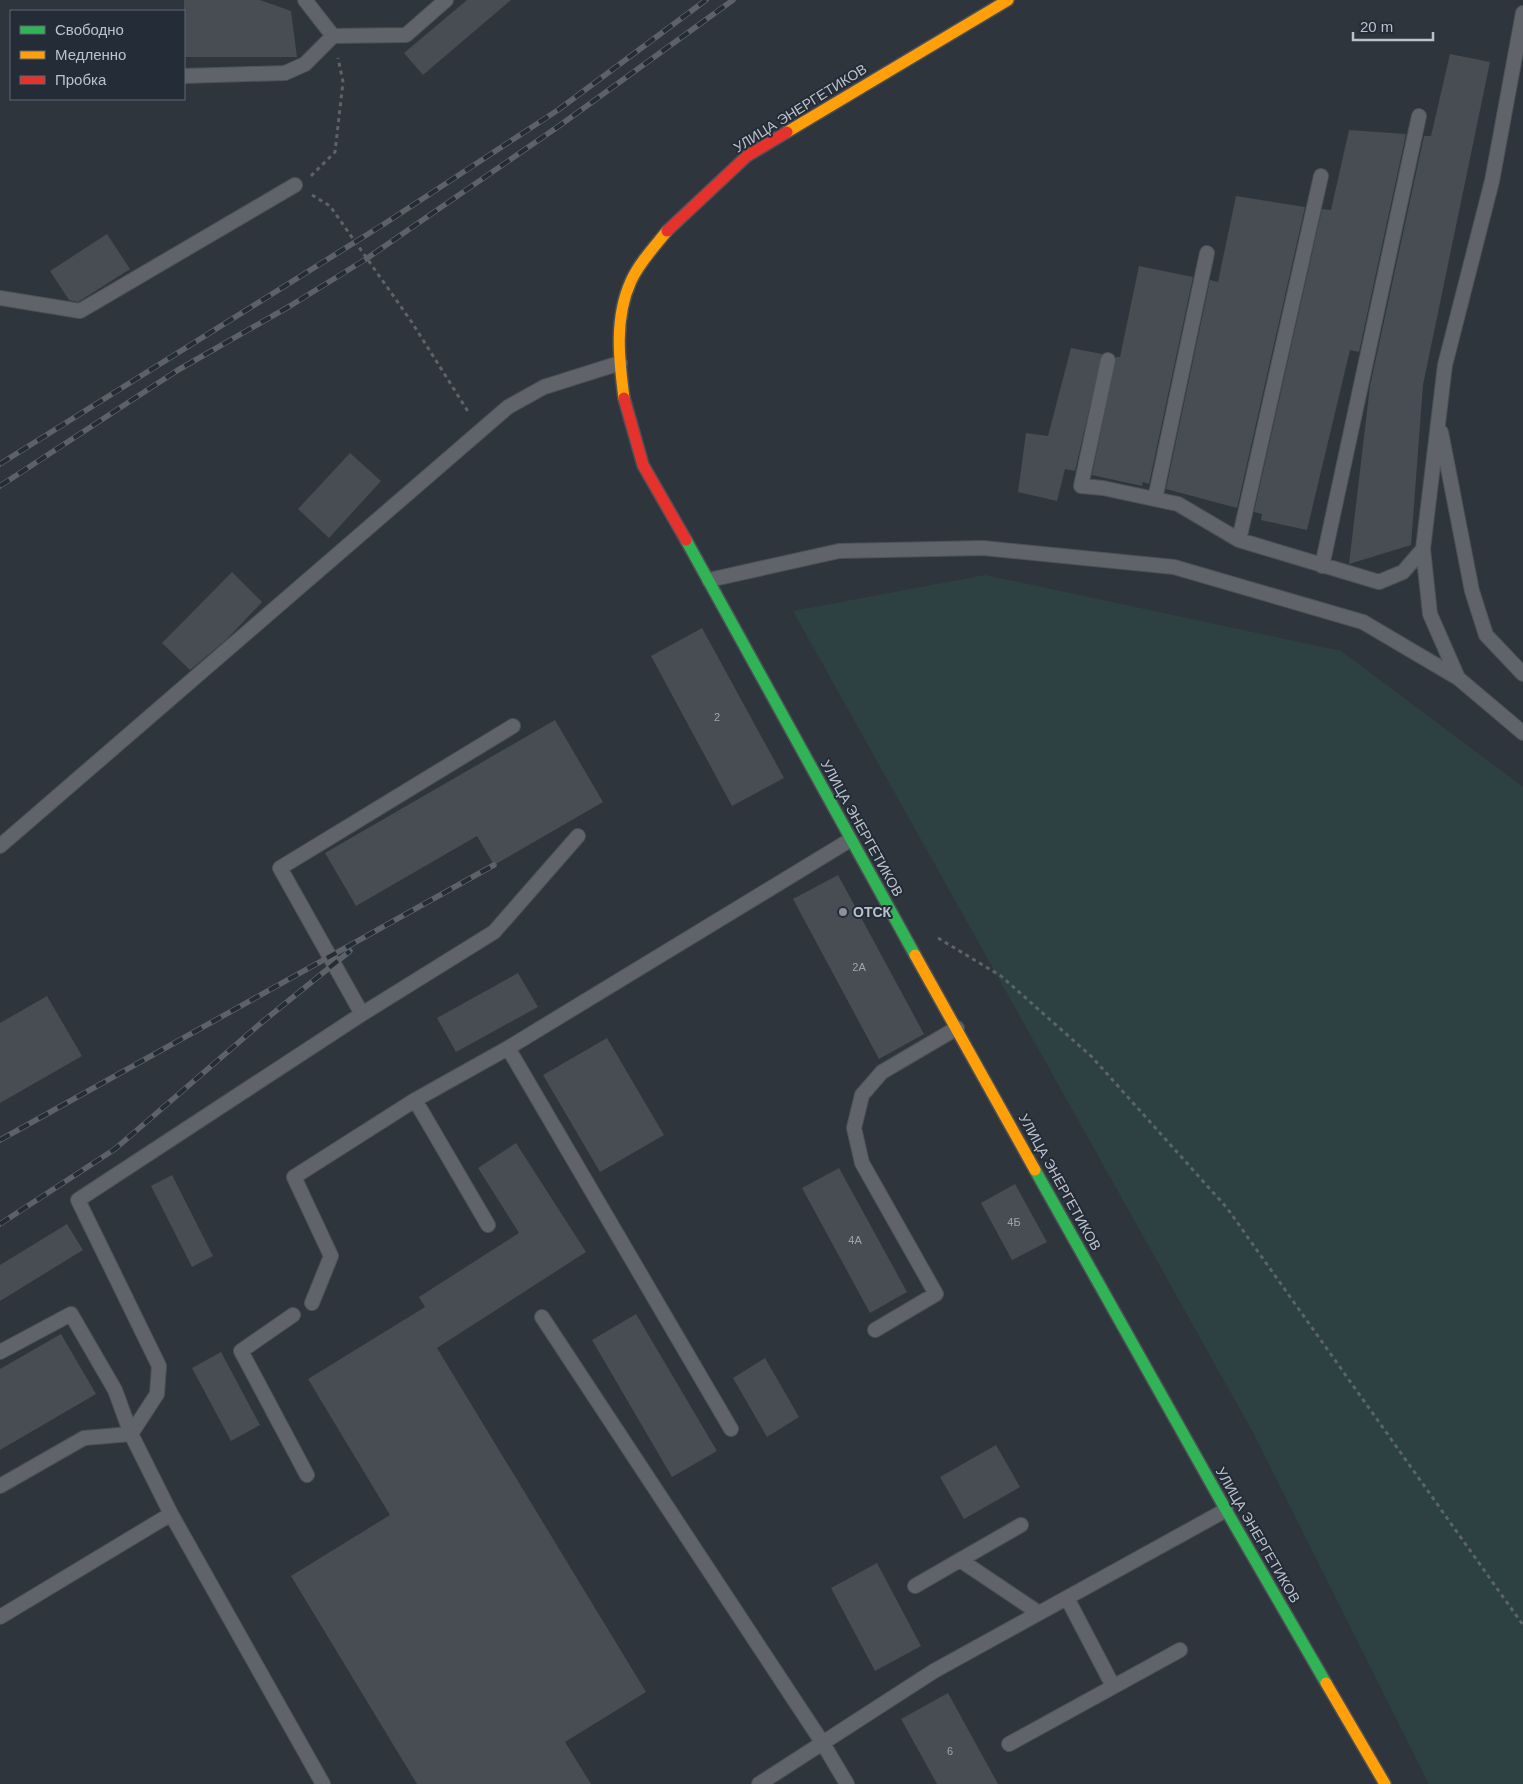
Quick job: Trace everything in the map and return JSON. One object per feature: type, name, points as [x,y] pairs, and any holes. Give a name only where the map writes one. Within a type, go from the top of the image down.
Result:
[{"type":"street","name":"УЛИЦА ЭНЕРГЕТИКОВ","points":[[1008,0],[747,156],[670,226],[631,280],[621,313],[620,363],[625,407],[642,465],[709,580],[850,840],[1226,1510],[1384,1784]]},
{"type":"lane","points":[[306,0],[334,36]]},
{"type":"lane","points":[[185,76],[285,73],[305,64],[334,36],[406,35],[446,0]]},
{"type":"lane","points":[[1458,678],[1430,614],[1423,549],[1445,364],[1492,181],[1523,13]]},
{"type":"lane","points":[[1322,566],[1419,116]]},
{"type":"lane","points":[[1239,540],[1321,176]]},
{"type":"lane","points":[[0,298],[80,311],[294,185]]},
{"type":"lane","points":[[1155,499],[1207,253]]},
{"type":"lane","points":[[1108,360],[1081,486],[1103,488],[1178,504],[1239,540],[1379,582],[1403,572],[1423,549]]},
{"type":"lane","points":[[0,846],[508,407],[544,388],[620,363]]},
{"type":"lane","points":[[1438,420],[1472,591],[1486,635],[1523,674]]},
{"type":"lane","points":[[709,580],[839,551],[984,548],[1174,567],[1363,622],[1458,678],[1523,733]]},
{"type":"lane","points":[[362,1014],[280,868],[513,726]]},
{"type":"lane","points":[[131,1434],[158,1394],[159,1366],[78,1200],[362,1014],[494,932],[578,836]]},
{"type":"lane","points":[[312,1303],[331,1256],[294,1177],[416,1100],[508,1048],[850,840]]},
{"type":"lane","points":[[875,1330],[936,1294],[862,1163],[854,1128],[862,1095],[882,1072],[957,1028]]},
{"type":"lane","points":[[508,1048],[731,1429]]},
{"type":"lane","points":[[416,1100],[488,1225]]},
{"type":"lane","points":[[0,1352],[71,1314],[115,1390],[131,1434],[171,1514],[323,1784]]},
{"type":"lane","points":[[292,1315],[241,1351],[307,1475]]},
{"type":"lane","points":[[542,1318],[822,1742],[847,1784]]},
{"type":"lane","points":[[0,1486],[84,1438],[131,1434]]},
{"type":"lane","points":[[759,1784],[934,1671],[1226,1510]]},
{"type":"lane","points":[[0,1617],[171,1514]]},
{"type":"lane","points":[[914,1586],[1022,1524]]},
{"type":"lane","points":[[960,1560],[1039,1613]]},
{"type":"lane","points":[[1067,1598],[1113,1686]]},
{"type":"lane","points":[[1009,1744],[1180,1650]]},
{"type":"path","points":[[294,185],[316,173],[335,152],[343,82],[334,36]]},
{"type":"path","points":[[294,185],[330,206],[411,321],[480,431]]},
{"type":"path","points":[[932,934],[1001,976],[1092,1057],[1227,1208],[1523,1625]]},
{"type":"green space","points":[[985,575],[1341,651],[1523,787],[1523,1784],[1429,1784],[1254,1434],[793,611]]},
{"type":"building","points":[[184,0],[260,0],[291,11],[297,57],[185,57]]},
{"type":"building","points":[[467,0],[511,0],[423,75],[404,53]]},
{"type":"building","points":[[1450,54],[1490,62],[1423,385],[1411,545],[1349,564],[1370,386],[1424,136],[1431,136]]},
{"type":"building","points":[[1349,130],[1406,134],[1359,352],[1350,350],[1307,530],[1261,520],[1262,514],[1254,512],[1322,209],[1331,210]]},
{"type":"building","points":[[1236,196],[1305,207],[1237,508],[1166,489],[1210,280],[1218,282]]},
{"type":"building","points":[[107,234],[130,269],[78,302],[69,300],[50,271]]},
{"type":"building","points":[[1139,266],[1193,277],[1149,484],[1143,482],[1142,486],[1092,475],[1116,357],[1120,357]]},
{"type":"building","points":[[1071,348],[1102,354],[1075,471],[1065,469],[1057,501],[1018,492],[1026,433],[1048,436]]},
{"type":"building","points":[[350,453],[381,481],[329,538],[298,509]]},
{"type":"building","points":[[232,572],[262,602],[227,639],[190,670],[162,643]]},
{"type":"building","points":[[702,628],[784,778],[732,806],[651,656]]},
{"type":"building","points":[[555,720],[603,802],[494,865],[477,836],[356,906],[325,853]]},
{"type":"building","points":[[838,875],[924,1034],[879,1059],[793,899]]},
{"type":"building","points":[[518,973],[538,1007],[456,1052],[437,1018]]},
{"type":"building","points":[[47,996],[82,1056],[0,1103],[0,1023]]},
{"type":"building","points":[[607,1038],[664,1135],[600,1172],[543,1075]]},
{"type":"building","points":[[516,1143],[586,1252],[437,1348],[646,1692],[565,1742],[591,1784],[417,1784],[291,1576],[390,1515],[308,1379],[425,1307],[419,1297],[519,1233],[478,1168]]},
{"type":"building","points":[[839,1168],[907,1292],[870,1313],[802,1188]]},
{"type":"building","points":[[172,1175],[213,1256],[192,1267],[151,1186]]},
{"type":"building","points":[[1015,1184],[1047,1242],[1012,1260],[981,1203]]},
{"type":"building","points":[[67,1224],[83,1250],[0,1301],[0,1265]]},
{"type":"building","points":[[636,1314],[717,1451],[672,1477],[592,1340]]},
{"type":"building","points":[[61,1334],[96,1394],[0,1450],[0,1369]]},
{"type":"building","points":[[221,1352],[260,1425],[231,1441],[192,1368]]},
{"type":"building","points":[[765,1358],[799,1417],[767,1437],[733,1378]]},
{"type":"building","points":[[996,1445],[1020,1487],[964,1519],[940,1477]]},
{"type":"building","points":[[877,1563],[921,1646],[875,1671],[831,1588]]},
{"type":"building","points":[[948,1693],[998,1784],[937,1784],[901,1719]]},
{"type":"railway","points":[[0,464],[384,224],[558,110],[706,0]]},
{"type":"railway","points":[[0,486],[178,370],[290,306],[366,259],[559,126],[733,0]]},
{"type":"railway","points":[[0,1140],[494,865]]},
{"type":"railway","points":[[0,1224],[115,1149],[261,1023],[350,951]]},
{"type":"traffic: fast","points":[[686,540],[915,955]]},
{"type":"traffic: fast","points":[[1035,1170],[1226,1510],[1326,1683]]},
{"type":"traffic: slow","points":[[787,132],[1008,0]]},
{"type":"traffic: slow","points":[[624,398],[619,339],[622,310],[631,281],[638,268],[667,231]]},
{"type":"traffic: slow","points":[[915,955],[1035,1170]]},
{"type":"traffic: slow","points":[[1326,1683],[1385,1784]]},
{"type":"traffic: jam","points":[[667,231],[747,156],[787,132]]},
{"type":"traffic: jam","points":[[624,398],[643,465],[686,540]]},
{"type":"place","name":"ОТСК","points":[[843,912]]}]
